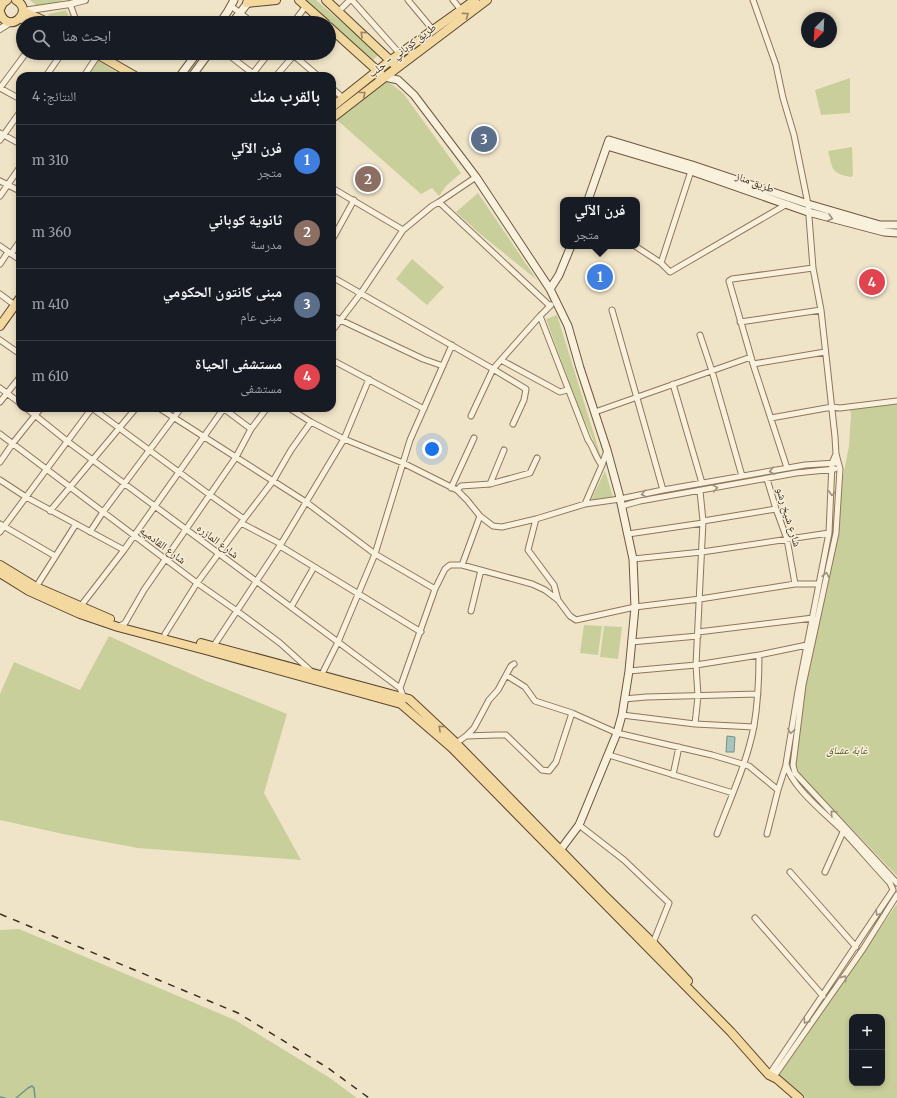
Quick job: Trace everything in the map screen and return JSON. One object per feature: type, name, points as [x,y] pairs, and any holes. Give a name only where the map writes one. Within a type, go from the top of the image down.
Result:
[{"type":"main road","points":[[16,0],[21,4],[22,14],[28,16]]},
{"type":"main road","points":[[236,16],[249,2],[276,0]]},
{"type":"main road","points":[[299,0],[317,16]]},
{"type":"main road","points":[[326,0],[391,60],[396,68],[398,80]]},
{"type":"main road","name":"طريق كوباني - حلب","points":[[336,104],[391,60],[475,0]]},
{"type":"main road","name":"طريق كوباني - حلب","points":[[336,115],[487,0]]},
{"type":"main road","points":[[225,16],[233,3]]},
{"type":"main road","points":[[1,9],[4,20],[11,22],[16,21]]},
{"type":"main road","points":[[336,33],[377,71],[385,77],[398,80],[414,95],[476,177],[550,289],[553,304],[568,326],[607,450],[621,503],[633,559],[635,607],[629,671],[622,715],[609,755],[579,825],[558,852]]},
{"type":"main road","points":[[107,60],[128,72]]},
{"type":"main road","points":[[183,72],[192,60]]},
{"type":"main road","points":[[195,72],[204,60]]},
{"type":"main road","name":"طريق مناز","points":[[589,197],[608,143],[692,168],[789,202],[808,212],[884,232],[897,233]]},
{"type":"main road","name":"طريق مناز","points":[[789,202],[808,204],[880,225],[897,225]]},
{"type":"main road","points":[[550,289],[559,275],[570,249]]},
{"type":"main road","points":[[0,326],[16,308]]},
{"type":"main road","points":[[0,565],[36,587],[121,625],[165,634],[211,648]]},
{"type":"main road","points":[[0,573],[29,591],[80,614],[312,676],[401,696]]},
{"type":"main road","points":[[312,676],[321,676],[401,696],[454,745],[773,1076],[799,1098]]},
{"type":"main road","points":[[558,852],[653,943],[773,1076]]},
{"type":"street","points":[[22,14],[85,0]]},
{"type":"street","points":[[339,11],[351,0],[400,54]]},
{"type":"street","points":[[408,0],[433,30]]},
{"type":"street","points":[[453,0],[461,10]]},
{"type":"street","points":[[753,0],[776,65],[783,98],[794,135],[808,204],[813,268],[821,310],[836,454],[839,466],[836,533],[803,685],[793,765],[795,773],[897,883]]},
{"type":"street","points":[[233,3],[239,12],[244,16]]},
{"type":"street","points":[[70,4],[74,16]]},
{"type":"street","points":[[298,16],[306,6]]},
{"type":"street","points":[[0,29],[11,22]]},
{"type":"street","points":[[16,97],[0,88],[21,60]]},
{"type":"street","points":[[49,72],[57,60]]},
{"type":"street","points":[[86,72],[93,60]]},
{"type":"street","points":[[235,60],[250,72]]},
{"type":"street","points":[[256,72],[264,60]]},
{"type":"street","points":[[279,72],[288,60]]},
{"type":"street","points":[[300,60],[313,72]]},
{"type":"street","points":[[336,91],[344,98]]},
{"type":"street","points":[[16,117],[1,136],[16,142]]},
{"type":"street","points":[[661,263],[692,168]]},
{"type":"street","points":[[0,196],[16,173]]},
{"type":"street","points":[[336,326],[361,293],[403,230],[432,206],[476,177]]},
{"type":"street","points":[[0,181],[16,190]]},
{"type":"street","points":[[336,190],[403,230]]},
{"type":"street","points":[[336,233],[354,200]]},
{"type":"street","points":[[439,202],[553,304],[540,316],[493,369],[471,416]]},
{"type":"street","points":[[640,249],[661,263],[670,272],[789,202]]},
{"type":"street","points":[[0,246],[16,257]]},
{"type":"street","points":[[0,264],[16,246]]},
{"type":"street","points":[[787,468],[753,364],[729,281],[732,279],[813,268]]},
{"type":"street","points":[[336,279],[526,389],[524,400],[513,424]]},
{"type":"street","points":[[0,294],[16,306]]},
{"type":"street","points":[[612,310],[663,490]]},
{"type":"street","points":[[740,322],[821,310]]},
{"type":"street","points":[[540,316],[567,390],[588,440],[594,448],[599,462],[602,465]]},
{"type":"street","points":[[336,318],[423,360],[444,366]]},
{"type":"street","points":[[700,335],[712,371],[742,476]]},
{"type":"street","points":[[0,340],[16,351]]},
{"type":"street","points":[[321,676],[338,642],[375,554],[410,440],[452,345]]},
{"type":"street","points":[[753,364],[825,352]]},
{"type":"street","points":[[595,412],[751,357]]},
{"type":"street","points":[[501,360],[560,392],[567,390]]},
{"type":"street","points":[[336,362],[424,409]]},
{"type":"street","points":[[211,648],[281,545],[344,439],[369,379]]},
{"type":"street","points":[[0,402],[16,382]]},
{"type":"street","points":[[673,384],[702,483]]},
{"type":"street","points":[[0,388],[16,400]]},
{"type":"street","points":[[771,418],[832,408],[897,401]]},
{"type":"street","name":"شارع المازره","points":[[31,412],[124,484],[338,642],[401,696]]},
{"type":"street","points":[[0,462],[12,443],[38,412]]},
{"type":"street","points":[[0,532],[2,525],[26,497],[89,412]]},
{"type":"street","points":[[97,412],[243,521],[314,567],[421,632]]},
{"type":"street","points":[[50,511],[133,412]]},
{"type":"street","points":[[165,412],[306,502],[375,554],[435,589]]},
{"type":"street","points":[[90,532],[103,512],[178,412]]},
{"type":"street","points":[[80,607],[124,550],[221,412]]},
{"type":"street","points":[[229,412],[250,429]]},
{"type":"street","points":[[121,625],[236,457],[250,429],[264,412]]},
{"type":"street","points":[[295,412],[344,439],[403,463],[454,489],[467,500],[480,516],[493,526],[502,527],[536,519],[584,504],[640,501],[833,466]]},
{"type":"street","points":[[165,634],[197,583],[273,482],[290,450],[311,422]]},
{"type":"street","name":"شارع القادميه","points":[[0,434],[197,583],[280,643],[312,676]]},
{"type":"street","points":[[454,489],[474,438]]},
{"type":"street","points":[[490,484],[504,450]]},
{"type":"street","points":[[584,504],[602,465],[607,450]]},
{"type":"street","points":[[767,834],[786,764],[818,584],[829,534],[833,466],[836,454]]},
{"type":"street","points":[[454,489],[461,486],[490,484],[530,474],[537,458]]},
{"type":"street","points":[[621,503],[663,490],[787,468],[805,465],[839,466]]},
{"type":"street","name":"شارع شيخ رشو","points":[[767,479],[787,539],[794,584]]},
{"type":"street","points":[[0,480],[50,511],[124,550]]},
{"type":"street","points":[[695,724],[698,696],[696,665],[703,522],[700,491]]},
{"type":"street","points":[[628,534],[776,509]]},
{"type":"street","points":[[462,565],[480,516]]},
{"type":"street","points":[[536,519],[528,550],[554,585],[558,600]]},
{"type":"street","points":[[36,587],[76,524]]},
{"type":"street","points":[[2,525],[55,556]]},
{"type":"street","points":[[633,559],[702,552],[829,534]]},
{"type":"street","points":[[401,696],[435,589],[445,569],[450,564],[462,565],[532,584],[545,590],[558,600],[570,616],[576,620],[635,607],[700,599],[794,584],[818,584]]},
{"type":"street","points":[[291,607],[314,567]]},
{"type":"street","points":[[471,611],[481,570]]},
{"type":"street","points":[[631,642],[813,618]]},
{"type":"street","points":[[629,671],[696,665],[759,655],[807,645]]},
{"type":"street","points":[[717,834],[744,764],[754,727],[758,694],[759,655]]},
{"type":"street","points":[[454,745],[474,728],[488,700],[498,690],[511,666],[514,664]]},
{"type":"street","points":[[506,675],[525,687],[535,701],[572,713],[617,734],[712,755],[744,764],[749,766],[778,790]]},
{"type":"street","points":[[624,699],[758,694]]},
{"type":"street","points":[[466,736],[496,734],[506,735],[542,770],[549,772],[556,762],[572,713]]},
{"type":"street","points":[[622,715],[695,724],[754,727]]},
{"type":"street","points":[[673,775],[678,747]]},
{"type":"street","points":[[609,755],[732,793]]},
{"type":"street","points":[[773,1076],[823,996],[893,890],[890,883],[800,788],[788,771],[786,764]]},
{"type":"street","points":[[579,825],[624,860],[669,903],[653,943]]},
{"type":"street","points":[[825,872],[843,832]]},
{"type":"street","points":[[790,872],[856,947]]},
{"type":"street","points":[[773,1076],[863,949],[897,895]]},
{"type":"street","points":[[755,918],[823,996]]},
{"type":"green space","points":[[30,0],[64,0],[38,7]]},
{"type":"green space","points":[[305,0],[316,0],[335,16],[323,16]]},
{"type":"green space","points":[[66,10],[69,16],[48,16],[49,14]]},
{"type":"green space","points":[[336,17],[379,54],[373,60],[336,27]]},
{"type":"green space","points":[[98,61],[116,72],[91,72]]},
{"type":"green space","points":[[850,78],[850,113],[821,115],[815,90]]},
{"type":"green space","points":[[386,80],[403,93],[461,173],[446,186],[439,196],[432,188],[421,194],[337,120]]},
{"type":"green space","points":[[852,147],[853,175],[851,177],[836,172],[832,166],[828,151]]},
{"type":"green space","points":[[478,193],[537,280],[479,233],[456,212]]},
{"type":"green space","points":[[412,259],[444,287],[427,305],[396,279]]},
{"type":"green space","points":[[557,315],[602,460],[579,408],[546,319]]},
{"type":"green space","name":"غابة عشاق","points":[[897,399],[897,876],[794,768],[803,692],[838,533],[843,476],[849,446],[851,414],[849,406]]},
{"type":"green space","points":[[605,471],[613,497],[591,500]]},
{"type":"green space","points":[[584,625],[602,626],[598,655],[580,653]]},
{"type":"green space","points":[[604,626],[622,627],[618,659],[600,657]]},
{"type":"green space","points":[[109,636],[204,680],[287,714],[264,793],[301,860],[138,848],[0,820],[0,694],[14,662],[80,690]]},
{"type":"green space","points":[[897,904],[897,1098],[799,1098],[778,1077]]},
{"type":"green space","points":[[19,929],[235,1020],[330,1078],[357,1098],[0,1098],[0,930]]},
{"type":"water","points":[[727,736],[735,737],[734,752],[726,752]]},
{"type":"waterway","points":[[16,1098],[32,1086],[34,1088],[35,1098]]},
{"type":"waterway","points":[[0,1097],[5,1098]]},
{"type":"railway","points":[[0,914],[238,1013],[328,1068],[369,1098]]},
{"type":"place","name":"مبنى كانتون الحكومي","points":[[484,139]]},
{"type":"place","name":"ثانوية كوباني","points":[[368,179]]},
{"type":"place","name":"فرن الآلي","points":[[600,277]]},
{"type":"place","name":"مستشفى الحياة","points":[[872,282]]}]
